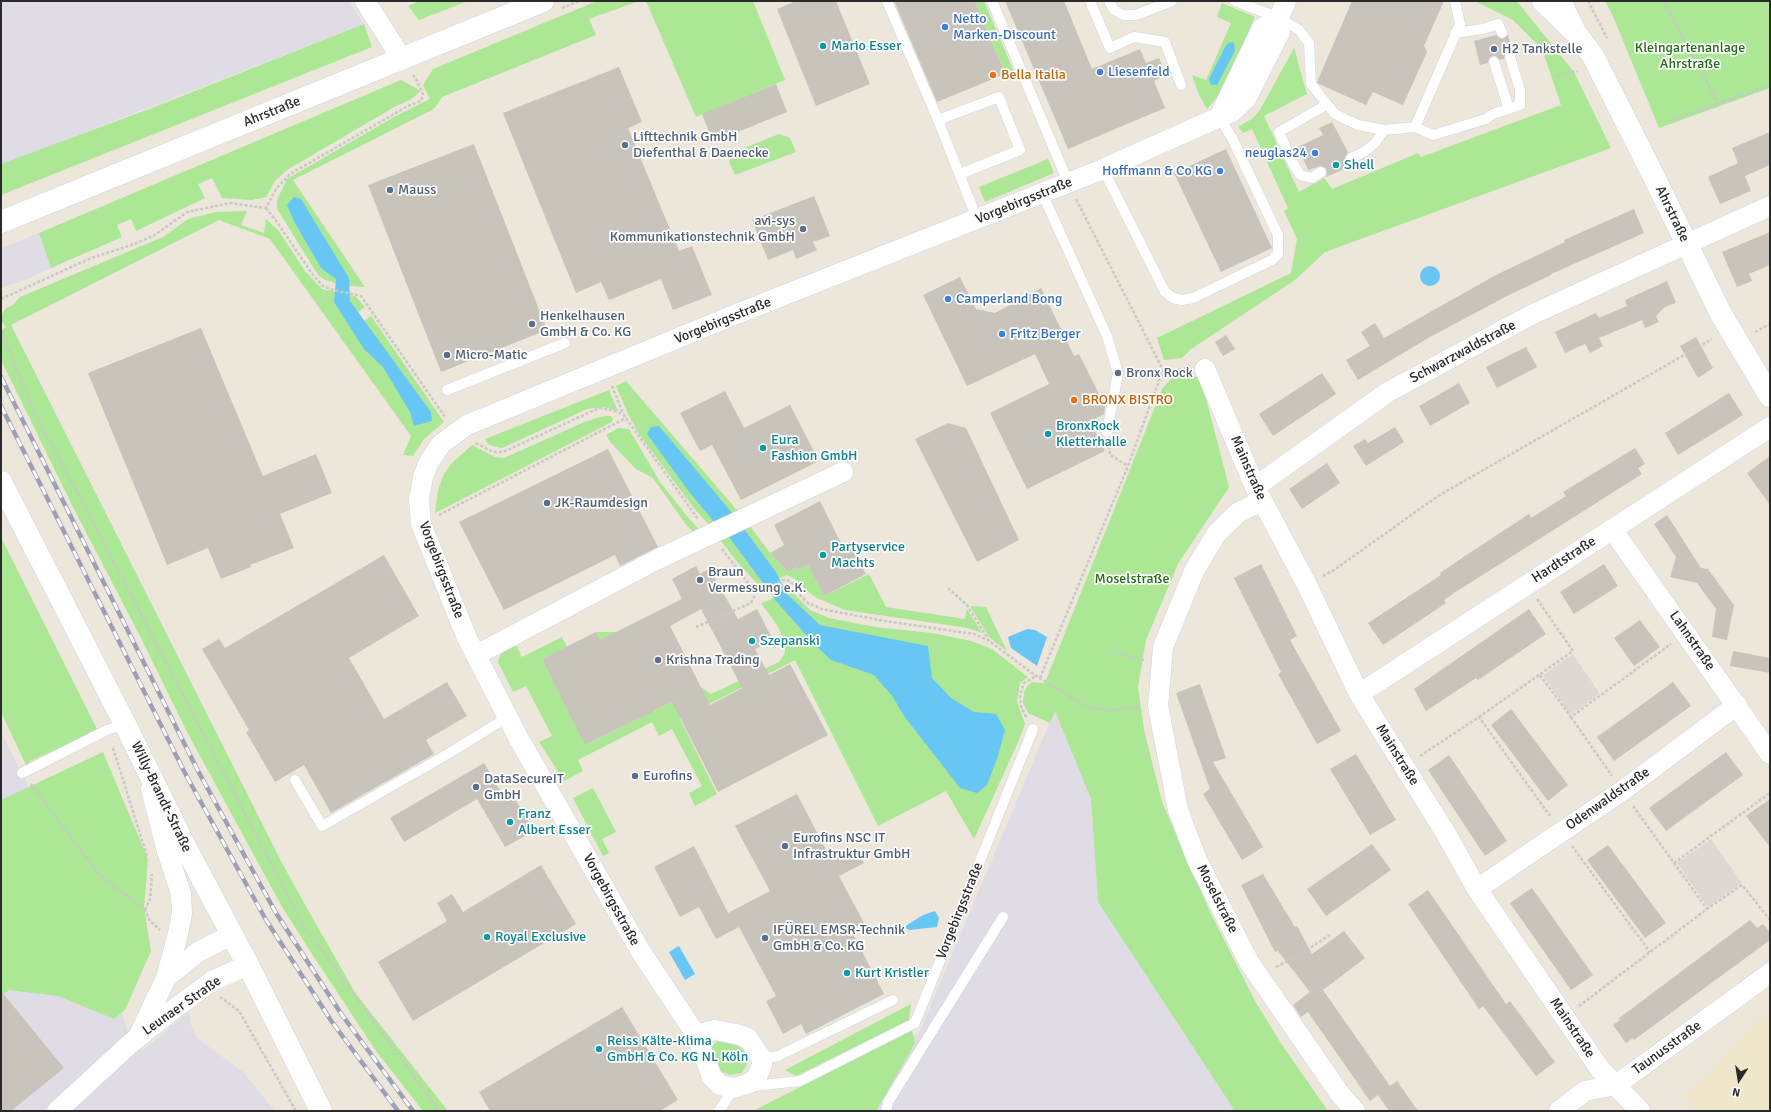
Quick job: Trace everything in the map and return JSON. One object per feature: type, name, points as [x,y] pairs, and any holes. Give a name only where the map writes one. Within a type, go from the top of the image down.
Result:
[{"type":"main road","name":"Ahrstraße","points":[[1,222],[543,1]]},
{"type":"main road","name":"Ahrstraße","points":[[1543,1],[1575,32],[1593,56],[1721,314],[1770,396]]},
{"type":"main road","name":"Ahrstraße","points":[[1560,1],[1575,32]]},
{"type":"main road","name":"Willy-Brandt-Straße","points":[[1,482],[116,727],[147,771],[231,935],[248,965],[321,1111]]},
{"type":"street","points":[[365,1],[402,59]]},
{"type":"street","name":"Vorgebirgsstraße","points":[[734,1088],[720,1085],[712,1077],[696,1035],[641,952],[519,739],[476,655],[444,583],[421,524],[419,499],[422,477],[429,462],[441,444],[450,424],[468,425],[734,315],[1068,182],[1103,170],[1233,111],[1246,99],[1280,32],[1282,9]]},
{"type":"street","name":"Schwarzwaldstraße","points":[[1258,494],[1388,392],[1531,315],[1770,206]]},
{"type":"street","name":"Mainstraße","points":[[1205,369],[1258,494],[1307,585],[1360,694],[1477,888],[1600,1069],[1640,1111]]},
{"type":"street","name":"Hardtstraße","points":[[1360,694],[1770,426]]},
{"type":"street","points":[[476,655],[654,561],[715,540],[843,472]]},
{"type":"street","name":"Moselstraße","points":[[1258,494],[1217,534],[1195,569],[1163,647],[1158,706],[1178,810],[1197,860],[1249,962],[1340,1094],[1355,1111]]},
{"type":"street","name":"Lahnstraße","points":[[1612,528],[1770,754]]},
{"type":"street","name":"Odenwaldstraße","points":[[1477,888],[1622,791],[1737,705]]},
{"type":"street","name":"Leunaer Straße","points":[[138,1037],[166,978],[182,913],[181,894],[167,851],[147,771]]},
{"type":"street","name":"Leunaer Straße","points":[[166,978],[198,952],[231,935]]},
{"type":"street","name":"Leunaer Straße","points":[[57,1111],[138,1037],[212,981],[248,965]]},
{"type":"street","name":"Taunusstraße","points":[[1559,1111],[1585,1091],[1616,1085],[1770,973]]},
{"type":"street","points":[[696,1035],[715,1030],[748,1038],[762,1059],[762,1065],[757,1077],[750,1083],[734,1088]]},
{"type":"lane","points":[[887,1],[938,120],[977,219]]},
{"type":"lane","points":[[992,1],[1068,182]]},
{"type":"lane","points":[[1090,1],[1110,48],[1134,36],[1165,42],[1181,84]]},
{"type":"lane","points":[[1109,1],[1114,10],[1123,15],[1136,15],[1172,1]]},
{"type":"lane","points":[[1235,1],[1282,9],[1309,43],[1311,84],[1326,105],[1335,114],[1358,125],[1384,130],[1415,127],[1433,135],[1486,119],[1493,114],[1520,105],[1520,90],[1510,57]]},
{"type":"lane","points":[[1415,127],[1460,24],[1455,1]]},
{"type":"lane","points":[[1456,33],[1485,33],[1498,24],[1502,33]]},
{"type":"lane","points":[[1494,62],[1509,109]]},
{"type":"lane","points":[[938,120],[999,97],[1020,150],[960,174]]},
{"type":"lane","points":[[1321,172],[1312,178],[1300,175],[1291,160],[1279,132],[1326,105]]},
{"type":"lane","points":[[1103,170],[1164,292],[1174,298],[1182,300],[1193,298],[1272,260],[1278,254],[1278,235],[1232,138],[1219,117]]},
{"type":"lane","points":[[1351,158],[1364,152],[1375,143],[1384,130]]},
{"type":"lane","points":[[1042,193],[1107,336],[1118,373],[1107,432]]},
{"type":"lane","points":[[447,390],[565,344]]},
{"type":"lane","points":[[295,780],[322,826],[446,755],[508,717]]},
{"type":"lane","points":[[22,773],[116,727]]},
{"type":"lane","name":"Vorgebirgsstraße","points":[[734,1088],[800,1082],[915,1023],[1033,729]]},
{"type":"lane","points":[[886,1111],[888,1102],[1003,917]]},
{"type":"lane","points":[[762,1059],[778,1056],[893,1000]]},
{"type":"lane","points":[[719,1111],[734,1088]]},
{"type":"path","points":[[1663,1],[1719,104]]},
{"type":"path","points":[[266,208],[276,189],[290,174],[408,106],[421,101],[423,94],[416,78],[402,59]]},
{"type":"path","points":[[1557,76],[1582,69]]},
{"type":"path","points":[[1671,120],[1770,85]]},
{"type":"path","points":[[1040,678],[1128,466],[1163,370],[1068,182]]},
{"type":"path","points":[[1,298],[91,258],[132,245],[149,237],[187,212],[230,203],[266,208],[313,275],[323,286],[333,290],[353,293],[361,296],[450,424],[493,452],[502,452],[599,408],[612,410],[623,414]]},
{"type":"path","points":[[1755,332],[1770,324]]},
{"type":"path","points":[[1,331],[35,414],[301,922],[439,1111]]},
{"type":"path","points":[[1334,570],[1438,496],[1718,335]]},
{"type":"path","points":[[1163,370],[1205,369]]},
{"type":"path","points":[[610,382],[623,414],[699,521],[756,593]]},
{"type":"path","points":[[421,524],[626,418]]},
{"type":"path","points":[[1107,432],[1110,454],[1128,466]]},
{"type":"path","points":[[696,627],[751,603],[756,593],[783,580],[791,582],[808,603],[844,614],[974,634],[988,640],[1036,676],[1088,708],[1107,710],[1158,706]]},
{"type":"path","points":[[1404,767],[1573,652],[1527,584]]},
{"type":"path","points":[[948,588],[968,605],[988,640]]},
{"type":"path","points":[[1570,717],[1686,634]]},
{"type":"path","points":[[1110,647],[1125,656],[1162,665]]},
{"type":"path","points":[[1540,675],[1707,909]]},
{"type":"path","points":[[1033,729],[1021,706],[1020,695],[1024,683],[1036,676]]},
{"type":"path","points":[[1479,717],[1561,832],[1650,952]]},
{"type":"path","points":[[116,727],[148,861]]},
{"type":"path","points":[[22,773],[100,875],[145,910],[150,898],[153,875],[151,868]]},
{"type":"path","points":[[1674,863],[1770,793]]},
{"type":"path","points":[[1564,1016],[1742,884],[1770,920]]},
{"type":"path","points":[[1289,961],[1330,935]]},
{"type":"path","points":[[212,981],[221,999],[239,1011],[296,1111]]},
{"type":"shaded area","points":[[1,1],[349,1],[364,24],[16,159],[26,185],[1,195]]},
{"type":"shaded area","points":[[39,233],[51,268],[28,279],[1,288],[1,248]]},
{"type":"shaded area","points":[[1573,654],[1600,694],[1570,715],[1543,675]]},
{"type":"shaded area","points":[[1055,710],[1091,799],[1098,902],[1233,1108],[1230,1111],[777,1111],[919,1033]]},
{"type":"shaded area","points":[[1,731],[97,928],[131,1043],[142,1051],[189,1012],[191,1025],[197,1038],[243,1072],[275,1111],[1,1111]]},
{"type":"shaded area","points":[[1711,839],[1742,883],[1708,907],[1677,863]]},
{"type":"shaded area","points":[[1770,1010],[1770,1111],[1698,1111],[1684,1094],[1712,1073],[1756,1020]]},
{"type":"green space","points":[[419,1],[468,1],[419,20],[408,6]]},
{"type":"green space","points":[[597,1],[639,1],[589,19],[596,35],[442,97],[432,110],[293,180],[365,287],[341,285],[325,280],[318,275],[277,209],[277,200],[287,179],[394,117],[430,99],[423,85],[433,69]]},
{"type":"green space","points":[[646,1],[753,1],[785,80],[696,117]]},
{"type":"green space","points":[[975,1],[984,1],[1014,72],[1005,74]]},
{"type":"green space","points":[[1475,1],[1515,1],[1520,5],[1574,72],[1611,148],[1325,252],[1295,280],[1191,349],[1182,358],[1164,360],[1157,338],[1291,273],[1297,239],[1284,211],[1288,208],[1252,129],[1243,133],[1238,127],[1253,118],[1260,110],[1294,48],[1307,94],[1264,116],[1299,192],[1324,178],[1332,189],[1418,153],[1421,157],[1561,105],[1542,49],[1513,20]]},
{"type":"green space","name":"Kleingartenanlage Ahrstraße","points":[[1605,1],[1770,1],[1770,88],[1659,128],[1612,14]]},
{"type":"green space","points":[[1222,3],[1255,17],[1224,89],[1207,109],[1199,95],[1192,75],[1206,80],[1231,23],[1217,17]]},
{"type":"green space","points":[[364,24],[372,47],[1,195],[1,164],[152,108]]},
{"type":"green space","points":[[401,80],[421,91],[410,100],[396,106],[287,170],[275,181],[266,197],[252,200],[222,198],[212,178],[198,184],[205,198],[136,231],[131,219],[117,225],[122,237],[51,268],[39,233]]},
{"type":"green space","points":[[779,134],[790,138],[796,152],[735,175],[729,162],[732,153]]},
{"type":"green space","points":[[1048,159],[1054,173],[985,202],[979,187]]},
{"type":"green space","points":[[247,211],[241,225],[264,233],[266,219],[279,231],[305,271],[322,289],[355,296],[365,307],[358,312],[364,321],[371,316],[444,422],[424,439],[413,456],[403,455],[411,436],[270,239],[219,220],[11,325],[283,865],[308,910],[356,994],[448,1111],[423,1111],[376,1051],[281,905],[186,730],[142,640],[75,511],[1,360],[1,330],[6,327],[2,322],[2,314],[6,308],[13,305],[20,297],[163,237],[188,219],[216,212]]},
{"type":"green space","points":[[1185,372],[1201,379],[1229,487],[1178,564],[1146,640],[1138,687],[1144,730],[1162,802],[1211,914],[1255,1001],[1282,1045],[1328,1111],[1230,1111],[1233,1108],[1098,902],[1091,799],[1055,711],[1050,723],[1028,713],[1023,703],[1024,692],[1028,685],[1032,682],[1045,683],[1162,389],[1173,377]]},
{"type":"green space","points":[[626,381],[739,511],[709,525],[693,507],[639,434],[628,414],[616,386]]},
{"type":"green space","points":[[609,390],[618,411],[604,407],[587,409],[502,448],[488,444],[485,439]]},
{"type":"green space","points":[[605,416],[611,416],[613,419],[612,422],[435,513],[438,490],[444,474],[451,464],[472,445],[495,457],[504,458],[580,424]]},
{"type":"green space","points":[[618,428],[629,429],[660,482],[691,521],[701,531],[696,534],[687,526],[653,478],[636,469],[611,443],[606,435]]},
{"type":"green space","points":[[750,526],[770,553],[788,572],[796,567],[798,570],[808,565],[824,596],[869,574],[886,607],[965,619],[967,609],[982,633],[968,628],[845,610],[817,598],[807,591],[795,579],[787,575],[760,587],[738,563],[721,541]]},
{"type":"green space","points":[[1,537],[98,731],[30,761],[27,767],[1,712]]},
{"type":"green space","points":[[789,584],[797,597],[810,610],[829,618],[875,627],[932,633],[971,641],[992,649],[1028,677],[1020,683],[1017,702],[1025,724],[974,839],[946,791],[878,826],[795,660],[680,719],[717,794],[695,806],[689,793],[702,786],[672,729],[659,736],[652,722],[578,760],[583,771],[564,781],[539,742],[552,736],[526,686],[513,692],[498,662],[502,650],[515,643],[522,657],[562,637],[567,647],[542,659],[586,745],[639,718],[596,632],[615,632],[654,711],[701,687],[711,694],[779,662],[785,653],[785,642],[777,625],[761,603],[770,600]]},
{"type":"green space","points":[[970,606],[986,607],[1007,651],[989,637]]},
{"type":"green space","points":[[103,752],[148,859],[144,908],[151,951],[125,1010],[114,1019],[58,996],[9,990],[1,996],[1,800]]},
{"type":"green space","points":[[593,788],[616,832],[602,839],[609,853],[603,856],[573,798]]},
{"type":"green space","points":[[911,1004],[909,1020],[796,1076],[785,1070]]},
{"type":"green space","points":[[912,1030],[915,1043],[876,1111],[753,1111]]},
{"type":"green space","points":[[717,1041],[738,1046],[745,1051],[747,1064],[742,1073],[730,1075],[720,1071],[711,1048]]},
{"type":"water","points":[[1231,42],[1234,43],[1235,51],[1217,85],[1211,85],[1209,79],[1226,45]]},
{"type":"water","points":[[294,197],[301,199],[349,278],[350,301],[431,412],[432,421],[414,426],[410,412],[383,367],[364,349],[334,302],[336,279],[321,268],[295,223],[287,205]]},
{"type":"water","points":[[1430,266],[1437,269],[1440,276],[1437,283],[1430,286],[1423,283],[1420,276],[1423,269]]},
{"type":"water","points":[[659,426],[733,514],[715,523],[690,493],[647,434],[651,427]]},
{"type":"water","points":[[744,529],[776,572],[788,595],[820,625],[928,646],[932,678],[951,698],[974,712],[996,714],[1005,730],[998,756],[987,785],[977,793],[960,788],[904,716],[893,697],[874,675],[831,660],[815,645],[777,602],[729,537]]},
{"type":"water","points":[[1027,629],[1035,630],[1047,637],[1037,666],[1011,648],[1008,637]]},
{"type":"water","points":[[935,911],[939,918],[937,927],[909,930],[904,927],[923,915]]},
{"type":"water","points":[[679,946],[695,974],[685,980],[669,952]]},
{"type":"building","name":"Mario Esser","points":[[796,1],[836,1],[870,84],[816,106],[777,9]]},
{"type":"building","name":"Netto Marken-Discount","points":[[894,1],[975,1],[1005,74],[937,102]]},
{"type":"building","name":"Liesenfeld","points":[[1005,1],[1064,1],[1092,69],[1140,49],[1146,63],[1159,58],[1166,75],[1154,81],[1165,108],[1068,149]]},
{"type":"building","points":[[1352,1],[1444,1],[1424,46],[1427,52],[1403,105],[1373,92],[1366,105],[1317,82]]},
{"type":"building","points":[[1496,35],[1502,39],[1508,35],[1512,51],[1506,52],[1504,59],[1500,60],[1496,56],[1492,56],[1489,58],[1488,63],[1480,65],[1474,41]]},
{"type":"building","points":[[619,67],[642,122],[628,128],[679,251],[692,246],[712,295],[673,310],[661,279],[609,300],[601,282],[576,293],[503,113]]},
{"type":"building","points":[[776,84],[787,112],[713,142],[702,114]]},
{"type":"building","points":[[1332,122],[1348,152],[1345,157],[1345,161],[1350,164],[1355,164],[1324,178],[1327,175],[1326,168],[1320,166],[1308,170],[1298,147],[1323,135],[1319,128]]},
{"type":"building","points":[[1770,132],[1770,165],[1745,176],[1751,191],[1720,204],[1708,177],[1738,163],[1732,148]]},
{"type":"building","points":[[474,144],[547,330],[441,372],[368,185]]},
{"type":"building","points":[[1226,149],[1272,248],[1221,272],[1174,173]]},
{"type":"building","points":[[814,196],[830,236],[813,242],[817,250],[796,259],[793,250],[768,260],[752,220]]},
{"type":"building","points":[[1634,209],[1644,233],[1551,274],[1507,296],[1430,337],[1358,380],[1346,360],[1370,346],[1361,332],[1375,323],[1384,338],[1496,275],[1565,242],[1564,240]]},
{"type":"building","points":[[1770,232],[1770,265],[1749,274],[1752,281],[1737,287],[1722,252]]},
{"type":"building","points":[[960,277],[976,309],[995,313],[1041,288],[1074,356],[1079,354],[1105,406],[1104,414],[1090,421],[1105,451],[1027,489],[990,413],[1049,384],[1035,354],[967,386],[923,295]]},
{"type":"building","points":[[1667,281],[1676,303],[1665,307],[1656,316],[1659,322],[1645,328],[1642,320],[1599,338],[1603,346],[1590,353],[1585,344],[1565,353],[1555,332],[1596,313],[1599,318],[1627,306],[1625,300]]},
{"type":"building","points":[[201,328],[263,476],[316,454],[332,493],[280,514],[294,548],[250,565],[251,567],[221,579],[208,548],[167,565],[88,373]]},
{"type":"building","points":[[1226,335],[1235,349],[1223,356],[1215,342]]},
{"type":"building","points":[[1696,337],[1713,368],[1698,378],[1680,346]]},
{"type":"building","points":[[1526,347],[1537,367],[1497,388],[1486,367]]},
{"type":"building","points":[[1322,373],[1336,394],[1273,436],[1259,414]]},
{"type":"building","points":[[1459,383],[1470,403],[1430,426],[1419,406]]},
{"type":"building","name":"Eura Fashion GmbH","points":[[725,391],[744,428],[790,405],[819,461],[741,500],[712,445],[700,451],[680,413]]},
{"type":"building","points":[[1729,393],[1743,415],[1678,455],[1665,433]]},
{"type":"building","points":[[948,423],[966,428],[1019,540],[977,562],[915,439]]},
{"type":"building","points":[[1395,427],[1404,442],[1366,466],[1353,446],[1365,439],[1368,443]]},
{"type":"building","points":[[1635,448],[1645,464],[1638,468],[1642,474],[1454,593],[1444,600],[1446,603],[1383,645],[1368,623],[1529,514],[1531,518],[1566,496],[1563,492]]},
{"type":"building","points":[[608,449],[658,547],[620,566],[615,555],[504,610],[459,522]]},
{"type":"building","points":[[1770,456],[1770,505],[1747,473]]},
{"type":"building","points":[[1327,463],[1340,483],[1302,509],[1289,489]]},
{"type":"building","name":"Partyservice Machts","points":[[820,501],[842,545],[849,542],[866,574],[824,596],[808,565],[798,570],[796,567],[788,572],[770,553],[784,545],[774,525]]},
{"type":"building","points":[[1667,515],[1701,568],[1708,569],[1734,605],[1727,640],[1712,637],[1716,609],[1697,583],[1670,577],[1676,557],[1654,524]]},
{"type":"building","points":[[384,555],[419,616],[349,658],[384,719],[447,682],[467,716],[426,740],[434,754],[331,813],[304,765],[275,782],[246,732],[249,730],[202,649],[219,639],[225,648]]},
{"type":"building","points":[[1261,564],[1297,636],[1290,640],[1341,731],[1317,744],[1278,674],[1281,672],[1234,578]]},
{"type":"building","points":[[1604,564],[1618,586],[1574,614],[1560,592]]},
{"type":"building","points":[[696,566],[700,574],[707,570],[712,579],[714,577],[738,619],[757,609],[773,640],[755,649],[769,675],[790,664],[828,735],[718,792],[672,702],[585,745],[542,659],[596,632],[600,640],[682,599],[672,579]],"holes":[[[701,609],[742,688],[710,705],[670,626]]]},
{"type":"building","points":[[1529,609],[1546,634],[1478,680],[1476,678],[1426,711],[1414,689]]},
{"type":"building","points":[[1640,620],[1660,647],[1634,666],[1614,638]]},
{"type":"building","points":[[1733,651],[1770,658],[1770,673],[1730,666]]},
{"type":"building","points":[[1673,682],[1691,706],[1614,761],[1597,737]]},
{"type":"building","points":[[1200,684],[1226,758],[1213,762],[1263,847],[1242,860],[1203,794],[1210,789],[1176,693]]},
{"type":"building","points":[[1511,709],[1568,785],[1548,801],[1491,725]]},
{"type":"building","points":[[1726,752],[1743,775],[1666,831],[1649,808]]},
{"type":"building","points":[[1356,754],[1396,820],[1370,835],[1330,769]]},
{"type":"building","points":[[1449,755],[1507,841],[1485,856],[1428,770]]},
{"type":"building","points":[[484,763],[506,801],[514,797],[534,831],[505,847],[477,799],[404,842],[390,818]]},
{"type":"building","points":[[797,794],[831,859],[855,847],[864,863],[839,876],[864,923],[851,930],[884,994],[806,1034],[801,1024],[783,1034],[766,1001],[776,996],[739,927],[716,939],[699,907],[680,917],[654,867],[694,846],[728,913],[770,891],[735,826]]},
{"type":"building","points":[[1770,799],[1770,847],[1746,816]]},
{"type":"building","points":[[1372,844],[1391,870],[1326,916],[1307,889]]},
{"type":"building","points":[[1608,845],[1666,923],[1645,938],[1587,860]]},
{"type":"building","name":"Royal Exclusive","points":[[541,865],[576,924],[413,1021],[378,962],[447,921],[437,903],[452,894],[463,912]]},
{"type":"building","points":[[1263,874],[1295,927],[1297,926],[1312,954],[1344,931],[1365,958],[1323,990],[1390,1086],[1397,1081],[1418,1111],[1389,1111],[1378,1095],[1370,1101],[1308,1012],[1301,1017],[1293,1005],[1310,992],[1278,951],[1275,952],[1241,885]]},
{"type":"building","points":[[1532,888],[1593,975],[1571,990],[1510,903]]},
{"type":"building","points":[[1428,890],[1506,1004],[1510,1001],[1555,1062],[1536,1076],[1483,1006],[1479,1009],[1408,904]]},
{"type":"building","points":[[1750,920],[1757,928],[1763,924],[1770,932],[1770,940],[1634,1040],[1633,1038],[1626,1043],[1613,1025],[1620,1020],[1618,1019]]},
{"type":"building","points":[[1,991],[64,1068],[11,1111],[1,1111]]},
{"type":"building","name":"Reiss Kälte-Klima GmbH & Co. KG NL Köln","points":[[622,1007],[678,1100],[660,1111],[490,1111],[479,1092]]},
{"type":"railway","points":[[1,377],[197,769],[276,913],[342,1015],[413,1111]]},
{"type":"railway","points":[[1,406],[186,775],[266,920],[332,1022],[398,1111]]},
{"type":"place","name":"Netto Marken-Discount","points":[[945,27]]},
{"type":"place","name":"Mario Esser","points":[[823,46]]},
{"type":"place","name":"H2 Tankstelle","points":[[1494,49]]},
{"type":"place","name":"Liesenfeld","points":[[1100,72]]},
{"type":"place","name":"Bella Italia","points":[[993,75]]},
{"type":"place","name":"Lifttechnik GmbH Diefenthal & Daenecke","points":[[625,145]]},
{"type":"place","name":"neuglas24","points":[[1315,153]]},
{"type":"place","name":"Shell","points":[[1336,165]]},
{"type":"place","name":"Hoffmann & Co KG","points":[[1220,171]]},
{"type":"place","name":"Mauss","points":[[390,190]]},
{"type":"place","name":"avi-sys Kommunikationstechnik GmbH","points":[[803,229]]},
{"type":"place","name":"Camperland Bong","points":[[948,299]]},
{"type":"place","name":"Henkelhausen GmbH & Co. KG","points":[[532,324]]},
{"type":"place","name":"Fritz Berger","points":[[1002,334]]},
{"type":"place","name":"Micro-Matic","points":[[447,355]]},
{"type":"place","name":"Bronx Rock","points":[[1118,373]]},
{"type":"place","name":"BRONX BISTRO","points":[[1074,400]]},
{"type":"place","name":"BronxRock Kletterhalle","points":[[1048,434]]},
{"type":"place","name":"Eura Fashion GmbH","points":[[763,448]]},
{"type":"place","name":"JK-Raumdesign","points":[[547,503]]},
{"type":"place","name":"Partyservice Machts","points":[[823,555]]},
{"type":"place","name":"Braun Vermessung e.K.","points":[[700,580]]},
{"type":"place","name":"Szepanski","points":[[752,641]]},
{"type":"place","name":"Krishna Trading","points":[[658,660]]},
{"type":"place","name":"Eurofins","points":[[635,776]]},
{"type":"place","name":"DataSecureIT GmbH","points":[[476,787]]},
{"type":"place","name":"Franz Albert Esser","points":[[510,822]]},
{"type":"place","name":"Eurofins NSC IT Infrastruktur GmbH","points":[[785,846]]},
{"type":"place","name":"Royal Exclusive","points":[[487,937]]},
{"type":"place","name":"IFÜREL EMSR-Technik GmbH & Co. KG","points":[[765,938]]},
{"type":"place","name":"Kurt Kristler","points":[[847,973]]},
{"type":"place","name":"Reiss Kälte-Klima GmbH & Co. KG NL Köln","points":[[599,1049]]}]
